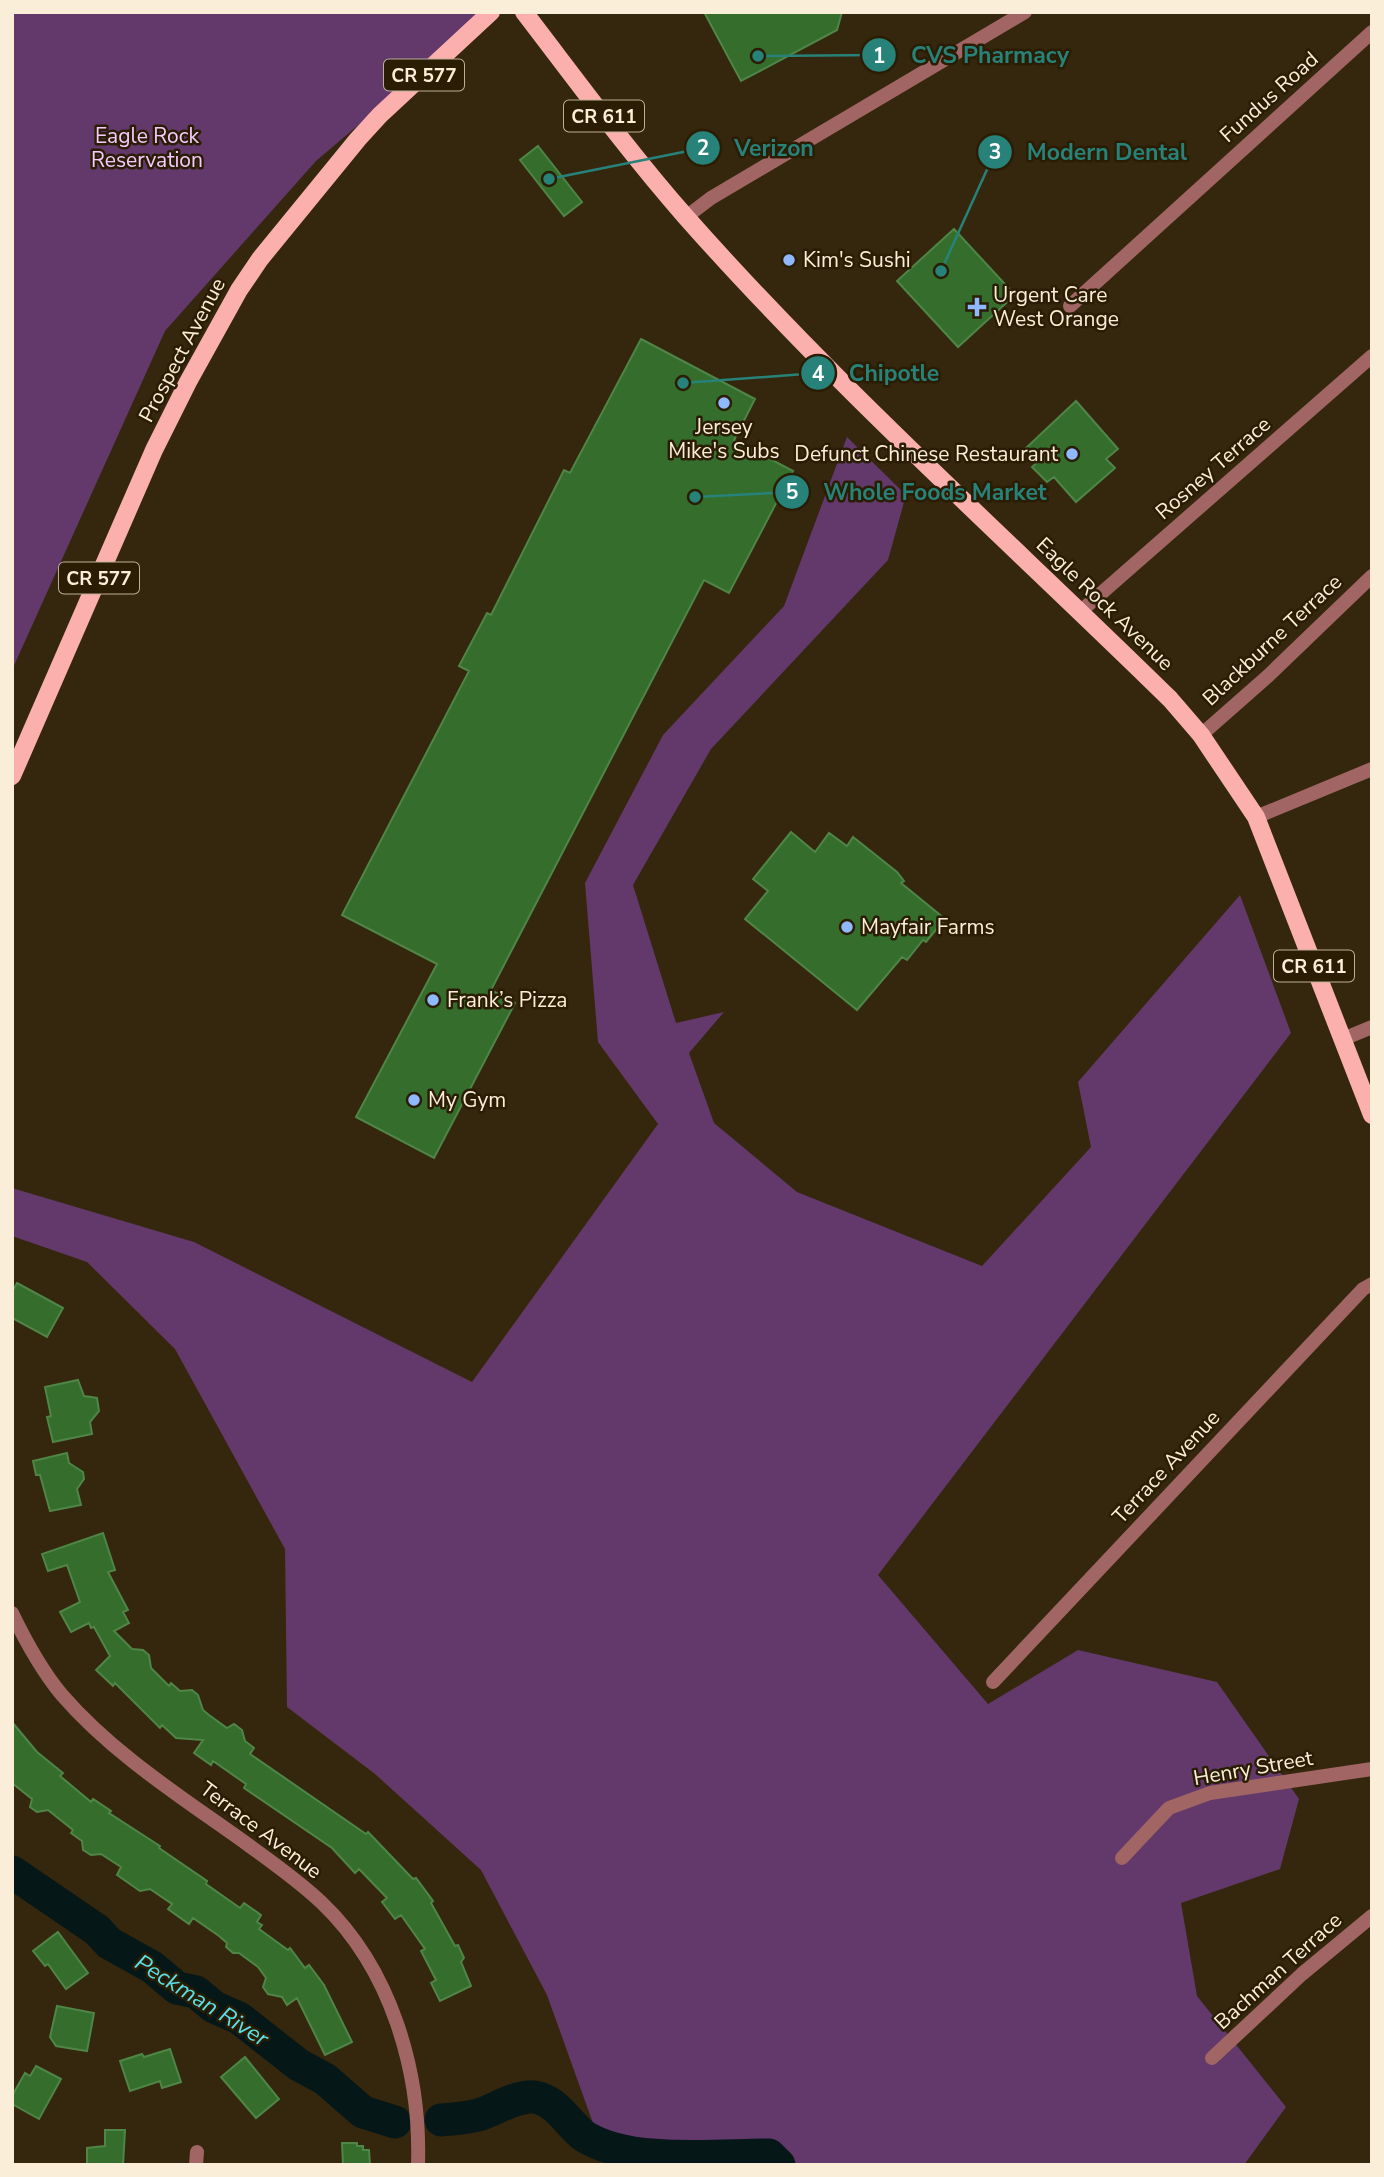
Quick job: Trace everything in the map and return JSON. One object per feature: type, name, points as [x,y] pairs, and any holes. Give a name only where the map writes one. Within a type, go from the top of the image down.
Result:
[{"type":"main road","name":"Prospect Avenue","points":[[12,776],[155,450],[213,334],[239,290],[260,259],[358,139],[380,115],[491,12]]},
{"type":"main road","name":"Eagle Rock Avenue","points":[[524,12],[640,163],[686,217],[818,358],[1081,611],[1170,699],[1201,735],[1256,817],[1372,1115]]},
{"type":"street","points":[[686,217],[711,198],[1025,12]]},
{"type":"street","name":"Fundus Road","points":[[1070,306],[1372,32]]},
{"type":"street","name":"Rosney Terrace","points":[[1081,611],[1372,356]]},
{"type":"street","name":"Blackburne Terrace","points":[[1201,735],[1268,676],[1372,576]]},
{"type":"street","points":[[1256,817],[1372,769]]},
{"type":"street","points":[[1343,1039],[1372,1027]]},
{"type":"street","name":"Terrace Avenue","points":[[993,1682],[1363,1289],[1372,1284]]},
{"type":"street","name":"Terrace Avenue","points":[[12,1613],[33,1655],[60,1693],[93,1728],[126,1756],[294,1878],[324,1905],[351,1935],[389,2001],[409,2063],[419,2140],[418,2165]]},
{"type":"street","name":"Henry Street","points":[[1122,1858],[1169,1808],[1210,1793],[1372,1769]]},
{"type":"street","name":"Bachman Terrace","points":[[1212,2058],[1302,1974],[1372,1916]]},
{"type":"green space","name":"Eagle Rock Reservation","points":[[12,12],[476,12],[482,20],[316,161],[165,331],[12,670]]},
{"type":"green space","points":[[847,437],[906,495],[888,560],[711,749],[633,885],[676,1023],[724,1012],[689,1053],[714,1123],[797,1192],[982,1266],[1091,1147],[1078,1082],[1240,895],[1291,1033],[878,1575],[988,1704],[1078,1650],[1217,1682],[1299,1799],[1280,1869],[1181,1903],[1197,1996],[1286,2107],[1244,2165],[608,2165],[547,1995],[481,1870],[375,1774],[287,1707],[285,1549],[175,1349],[87,1262],[12,1236],[12,1188],[194,1242],[472,1382],[658,1124],[598,1042],[585,883],[663,735],[784,606]]},
{"type":"building","points":[[704,12],[842,12],[837,30],[741,81]]},
{"type":"building","points":[[538,146],[582,202],[564,216],[520,160]]},
{"type":"building","points":[[954,229],[1015,295],[958,347],[897,281]]},
{"type":"building","points":[[641,339],[755,399],[734,440],[793,471],[729,593],[704,580],[491,990],[515,1003],[434,1158],[356,1117],[437,964],[342,915],[469,671],[459,666],[487,613],[491,615],[564,470],[570,473]]},
{"type":"building","name":"Defunct Chinese Restaurant","points":[[1076,401],[1118,449],[1106,459],[1115,468],[1076,502],[1054,477],[1047,482],[1032,467],[1039,461],[1026,448]]},
{"type":"building","name":"Mayfair Farms","points":[[791,832],[815,852],[829,833],[847,846],[853,837],[897,872],[904,881],[901,883],[945,919],[907,960],[902,957],[857,1010],[745,919],[768,891],[753,879]]},
{"type":"building","points":[[17,1283],[63,1308],[47,1337],[12,1318],[12,1292]]},
{"type":"building","points":[[78,1380],[84,1396],[97,1398],[99,1411],[90,1422],[92,1434],[53,1442],[47,1417],[51,1416],[45,1387]]},
{"type":"building","points":[[67,1453],[69,1463],[83,1472],[84,1479],[77,1489],[81,1505],[50,1511],[40,1475],[36,1475],[33,1461]]},
{"type":"building","points":[[103,1533],[115,1570],[108,1572],[128,1610],[123,1612],[129,1623],[114,1631],[132,1649],[143,1650],[149,1655],[151,1668],[169,1686],[171,1683],[180,1691],[192,1690],[198,1695],[203,1710],[209,1715],[227,1728],[234,1724],[242,1730],[245,1741],[254,1748],[250,1754],[366,1834],[368,1832],[413,1879],[416,1878],[433,1901],[431,1903],[455,1946],[458,1945],[464,1958],[461,1962],[471,1986],[440,2001],[431,1983],[436,1980],[421,1951],[425,1949],[401,1915],[395,1919],[382,1902],[387,1898],[359,1869],[355,1873],[332,1848],[244,1788],[246,1784],[213,1761],[211,1765],[194,1753],[203,1740],[176,1738],[162,1725],[160,1728],[115,1683],[113,1686],[96,1670],[110,1656],[89,1623],[71,1632],[60,1612],[80,1602],[67,1565],[48,1571],[42,1554]]},
{"type":"building","points":[[12,1722],[37,1752],[63,1773],[60,1776],[91,1802],[93,1799],[111,1811],[109,1813],[160,1846],[159,1848],[240,1908],[244,1903],[261,1915],[257,1922],[262,1925],[259,1929],[288,1950],[290,1948],[305,1968],[309,1965],[324,1985],[352,2042],[325,2055],[297,1998],[287,2005],[282,1997],[268,1994],[263,1987],[266,1978],[258,1967],[239,1953],[233,1953],[219,1936],[193,1918],[189,1924],[168,1909],[172,1904],[150,1889],[140,1891],[117,1875],[121,1867],[101,1854],[91,1855],[83,1850],[82,1841],[71,1833],[73,1830],[48,1810],[37,1812],[30,1807],[32,1799],[12,1783]]},
{"type":"building","points":[[58,1932],[88,1973],[66,1989],[48,1964],[45,1966],[33,1951]]},
{"type":"building","points":[[57,2006],[94,2013],[87,2051],[56,2046],[50,2037]]},
{"type":"building","points":[[170,2049],[181,2082],[162,2088],[160,2081],[130,2091],[120,2061]]},
{"type":"building","points":[[245,2057],[279,2099],[256,2118],[221,2077]]},
{"type":"building","points":[[36,2066],[61,2079],[39,2119],[12,2104],[12,2096],[25,2073],[30,2076]]},
{"type":"building","points":[[105,2130],[125,2130],[123,2165],[87,2165],[87,2148],[105,2146]]},
{"type":"building","points":[[342,2143],[357,2143],[357,2146],[363,2146],[363,2150],[369,2150],[370,2165],[343,2165]]},
{"type":"waterway","name":"Peckman River","points":[[12,1872],[97,1930],[109,1943],[152,1967],[177,1988],[196,1992],[214,2007],[239,2018],[299,2065],[325,2079],[363,2112],[395,2122]]},
{"type":"waterway","name":"Peckman River","points":[[441,2120],[478,2115],[516,2099],[532,2097],[552,2105],[584,2136],[603,2145],[649,2155],[769,2155],[779,2165]]},
{"type":"place","name":"CVS Pharmacy","points":[[758,56]]},
{"type":"place","name":"Verizon","points":[[549,179]]},
{"type":"place","name":"Kim's Sushi","points":[[789,260]]},
{"type":"place","name":"Modern Dental","points":[[941,271]]},
{"type":"place","name":"Urgent Care West Orange","points":[[977,307]]},
{"type":"place","name":"Chipotle","points":[[683,383]]},
{"type":"place","name":"Jersey Mike's Subs","points":[[724,403]]},
{"type":"place","name":"Defunct Chinese Restaurant","points":[[1072,454]]},
{"type":"place","name":"Whole Foods Market","points":[[695,497]]},
{"type":"place","name":"Mayfair Farms","points":[[847,927]]},
{"type":"place","name":"Frank’s Pizza","points":[[433,1000]]},
{"type":"place","name":"My Gym","points":[[414,1100]]}]
